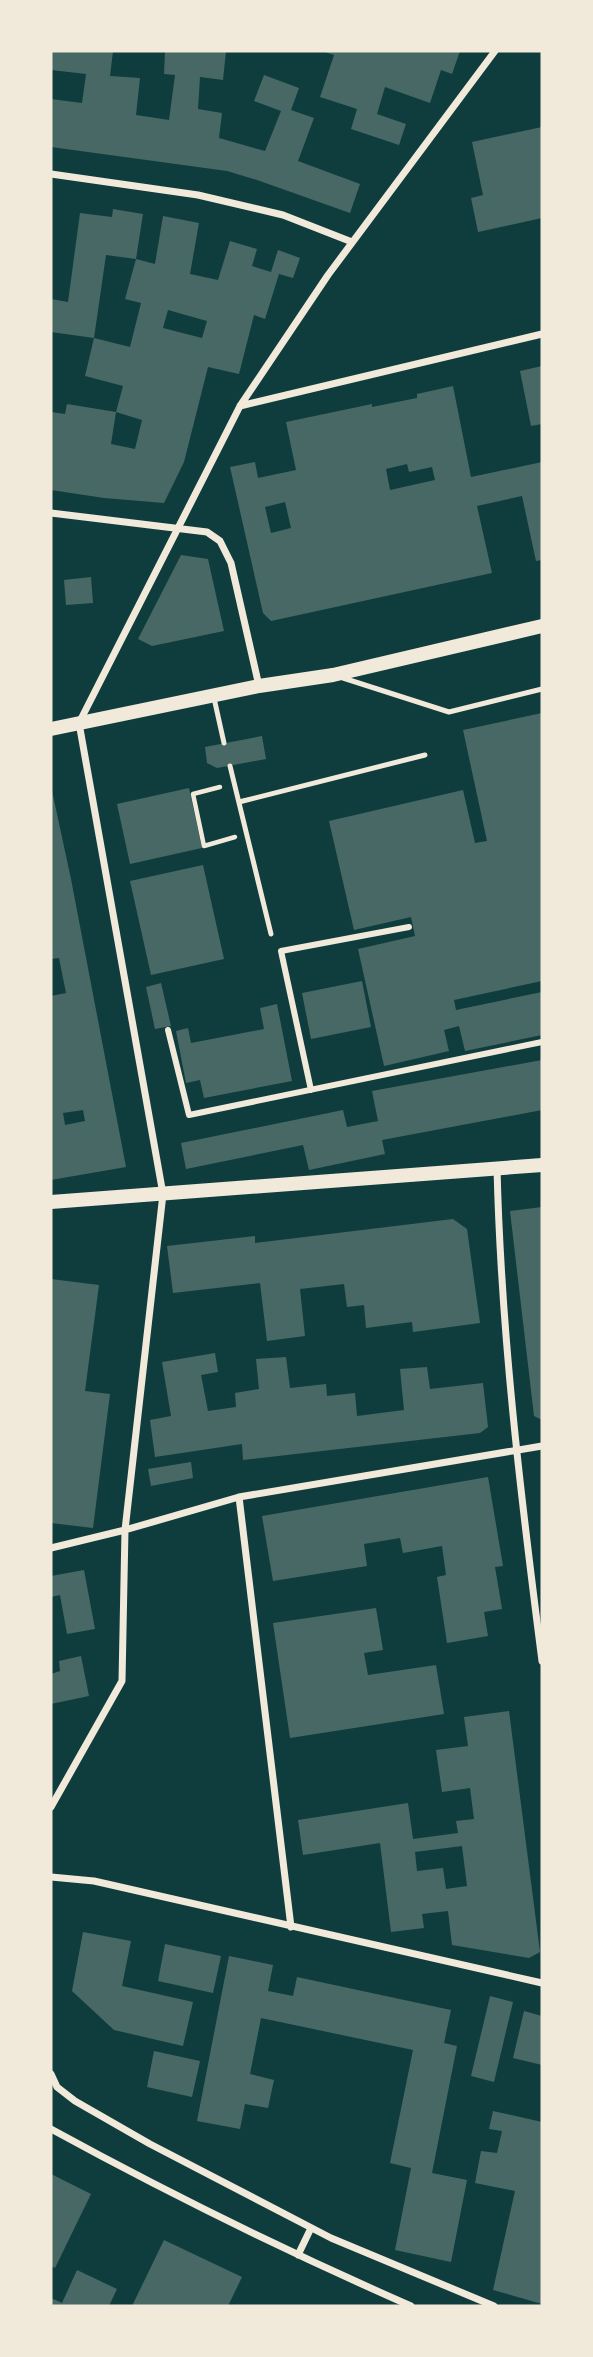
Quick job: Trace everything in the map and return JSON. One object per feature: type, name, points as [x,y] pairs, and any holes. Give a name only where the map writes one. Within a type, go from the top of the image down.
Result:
[{"type":"main road","points":[[51,729],[259,686],[333,675],[542,625]]},
{"type":"main road","points":[[51,1202],[542,1165]]},
{"type":"street","points":[[51,1807],[122,1681],[125,1530],[163,1194],[79,723],[240,406],[328,275],[495,51]]},
{"type":"street","points":[[51,174],[198,195],[283,215],[352,243]]},
{"type":"street","points":[[240,406],[542,334]]},
{"type":"street","points":[[51,513],[177,527],[207,532],[220,541],[231,562],[259,686]]},
{"type":"street","points":[[311,1090],[281,951],[409,927]]},
{"type":"street","points":[[168,1030],[189,1115],[542,1042]]},
{"type":"street","points":[[497,1168],[498,1230],[515,1449],[542,1661]]},
{"type":"street","points":[[51,1548],[239,1497],[542,1446]]},
{"type":"street","points":[[239,1497],[290,1927]]},
{"type":"street","points":[[51,1877],[94,1881],[542,1983]]},
{"type":"street","points":[[51,2074],[57,2087],[75,2101],[150,2144],[311,2228],[494,2306]]},
{"type":"street","points":[[51,2129],[136,2176],[298,2255],[411,2306]]},
{"type":"street","points":[[298,2255],[311,2228]]},
{"type":"lane","points":[[333,675],[449,712],[542,689]]},
{"type":"lane","points":[[213,695],[225,743]]},
{"type":"lane","points":[[239,802],[425,755]]},
{"type":"lane","points":[[230,766],[271,934]]},
{"type":"path","points":[[221,786],[193,794],[204,846],[246,834]]},
{"type":"building","points":[[51,51],[113,51],[110,76],[140,78],[136,115],[169,120],[175,75],[164,74],[165,51],[226,51],[223,80],[200,77],[198,109],[222,113],[219,138],[265,151],[281,111],[254,101],[264,75],[299,88],[291,110],[314,118],[298,161],[360,184],[350,213],[227,171],[51,147],[51,99],[82,103],[86,74],[51,70]]},
{"type":"building","points":[[322,51],[460,51],[452,74],[441,70],[430,103],[385,87],[377,114],[406,124],[399,145],[351,129],[357,109],[320,97],[334,55]]},
{"type":"building","points":[[542,127],[542,218],[478,232],[471,198],[483,195],[472,142]]},
{"type":"building","points":[[113,209],[143,214],[136,259],[106,255],[94,338],[51,332],[51,299],[68,302],[80,213],[112,217]]},
{"type":"building","points":[[163,216],[199,223],[190,274],[218,280],[230,241],[257,249],[252,266],[271,272],[278,250],[300,258],[293,278],[279,274],[265,319],[254,315],[239,374],[208,367],[184,462],[164,503],[51,490],[51,412],[65,414],[67,404],[116,412],[123,386],[85,376],[94,338],[130,347],[141,303],[125,299],[136,259],[155,264]],"holes":[[[168,310],[207,321],[202,338],[163,328]],[[116,412],[142,420],[135,449],[111,444]]]},
{"type":"building","points":[[542,366],[542,424],[531,426],[520,371]]},
{"type":"building","points":[[453,386],[471,477],[542,462],[542,560],[536,561],[522,496],[477,506],[492,573],[271,621],[263,613],[230,467],[255,462],[258,478],[296,470],[286,422],[372,404],[372,407],[417,398],[417,394]],"holes":[[[407,464],[409,472],[432,467],[435,480],[390,490],[386,469]],[[285,502],[291,528],[271,533],[265,507]]]},
{"type":"building","points":[[181,555],[208,559],[224,631],[152,646],[138,639]]},
{"type":"building","points":[[91,577],[93,603],[66,605],[64,580]]},
{"type":"building","points":[[542,713],[542,981],[454,1000],[456,1010],[542,992],[542,1035],[465,1051],[459,1026],[444,1030],[449,1051],[384,1066],[358,949],[415,936],[411,917],[354,930],[329,821],[463,790],[475,843],[487,841],[463,730]]},
{"type":"building","points":[[262,736],[266,759],[217,768],[207,763],[205,747]]},
{"type":"building","points":[[51,786],[126,1167],[51,1180],[51,996],[66,993],[59,958],[51,959]],"holes":[[[83,1110],[85,1121],[65,1125],[63,1113]]]},
{"type":"building","points":[[189,788],[202,848],[130,864],[117,804]]},
{"type":"building","points":[[203,865],[224,959],[151,975],[130,881]]},
{"type":"building","points":[[362,981],[371,1027],[311,1039],[302,993]]},
{"type":"building","points":[[161,983],[171,1026],[155,1029],[146,987]]},
{"type":"building","points":[[277,1004],[292,1081],[204,1098],[200,1080],[186,1083],[176,1031],[188,1028],[191,1043],[264,1029],[260,1008]]},
{"type":"building","points":[[542,1060],[542,1110],[382,1140],[385,1154],[309,1170],[303,1145],[186,1169],[181,1143],[343,1110],[347,1127],[378,1121],[372,1091]]},
{"type":"building","points":[[542,1207],[542,1420],[534,1416],[510,1211]]},
{"type":"building","points":[[453,1219],[467,1229],[480,1323],[413,1332],[412,1322],[366,1328],[364,1305],[347,1307],[344,1284],[300,1289],[305,1336],[267,1341],[260,1283],[173,1293],[167,1246],[255,1236],[255,1243]]},
{"type":"building","points":[[51,1279],[99,1285],[85,1391],[110,1394],[93,1528],[51,1523]]},
{"type":"building","points":[[215,1353],[218,1372],[201,1375],[208,1411],[236,1407],[235,1393],[259,1389],[256,1359],[286,1357],[290,1388],[326,1384],[327,1396],[355,1393],[357,1416],[404,1410],[400,1369],[427,1367],[430,1389],[483,1383],[488,1427],[480,1433],[243,1460],[242,1444],[155,1457],[150,1420],[171,1416],[162,1362]]},
{"type":"building","points":[[191,1462],[193,1478],[151,1486],[148,1469]]},
{"type":"building","points":[[488,1477],[503,1566],[495,1567],[502,1609],[484,1612],[488,1636],[447,1643],[437,1577],[446,1575],[442,1546],[403,1553],[400,1538],[364,1544],[367,1566],[273,1581],[262,1516]]},
{"type":"building","points":[[84,1570],[95,1629],[67,1634],[60,1595],[51,1597],[51,1576]]},
{"type":"building","points":[[376,1608],[383,1650],[364,1653],[368,1675],[436,1665],[444,1714],[290,1738],[273,1623]]},
{"type":"building","points":[[81,1656],[89,1696],[51,1704],[51,1674],[60,1671],[59,1661]]},
{"type":"building","points":[[509,1711],[540,1952],[529,1958],[452,1945],[448,1911],[422,1914],[424,1928],[391,1932],[380,1843],[303,1855],[298,1820],[408,1803],[413,1839],[458,1833],[456,1821],[474,1819],[470,1788],[442,1792],[436,1750],[468,1746],[464,1717]],"holes":[[[462,1846],[467,1886],[446,1889],[443,1868],[417,1871],[415,1852]]]},
{"type":"building","points":[[83,1932],[131,1941],[122,1986],[193,2002],[183,2046],[114,2030],[72,1991]]},
{"type":"building","points":[[165,1944],[221,1956],[213,1993],[158,1981]]},
{"type":"building","points":[[229,1956],[273,1965],[268,1991],[293,1996],[297,1977],[451,2010],[444,2043],[457,2046],[432,2173],[467,2180],[451,2262],[395,2250],[411,2168],[390,2163],[413,2050],[261,2018],[250,2074],[274,2080],[268,2108],[245,2104],[240,2129],[197,2121]]},
{"type":"building","points":[[490,1996],[513,2002],[494,2082],[471,2076]]},
{"type":"building","points":[[524,2011],[542,2016],[542,2065],[513,2058]]},
{"type":"building","points":[[154,2051],[200,2061],[192,2097],[147,2087]]},
{"type":"building","points":[[493,2111],[542,2122],[542,2304],[493,2290],[515,2191],[475,2183],[481,2151],[497,2153],[502,2131],[489,2129]]},
{"type":"building","points":[[51,2174],[91,2194],[55,2268],[51,2266]]},
{"type":"building","points":[[164,2240],[242,2277],[228,2306],[132,2306]]},
{"type":"building","points":[[77,2270],[117,2289],[109,2306],[51,2306],[51,2298],[62,2303]]}]
